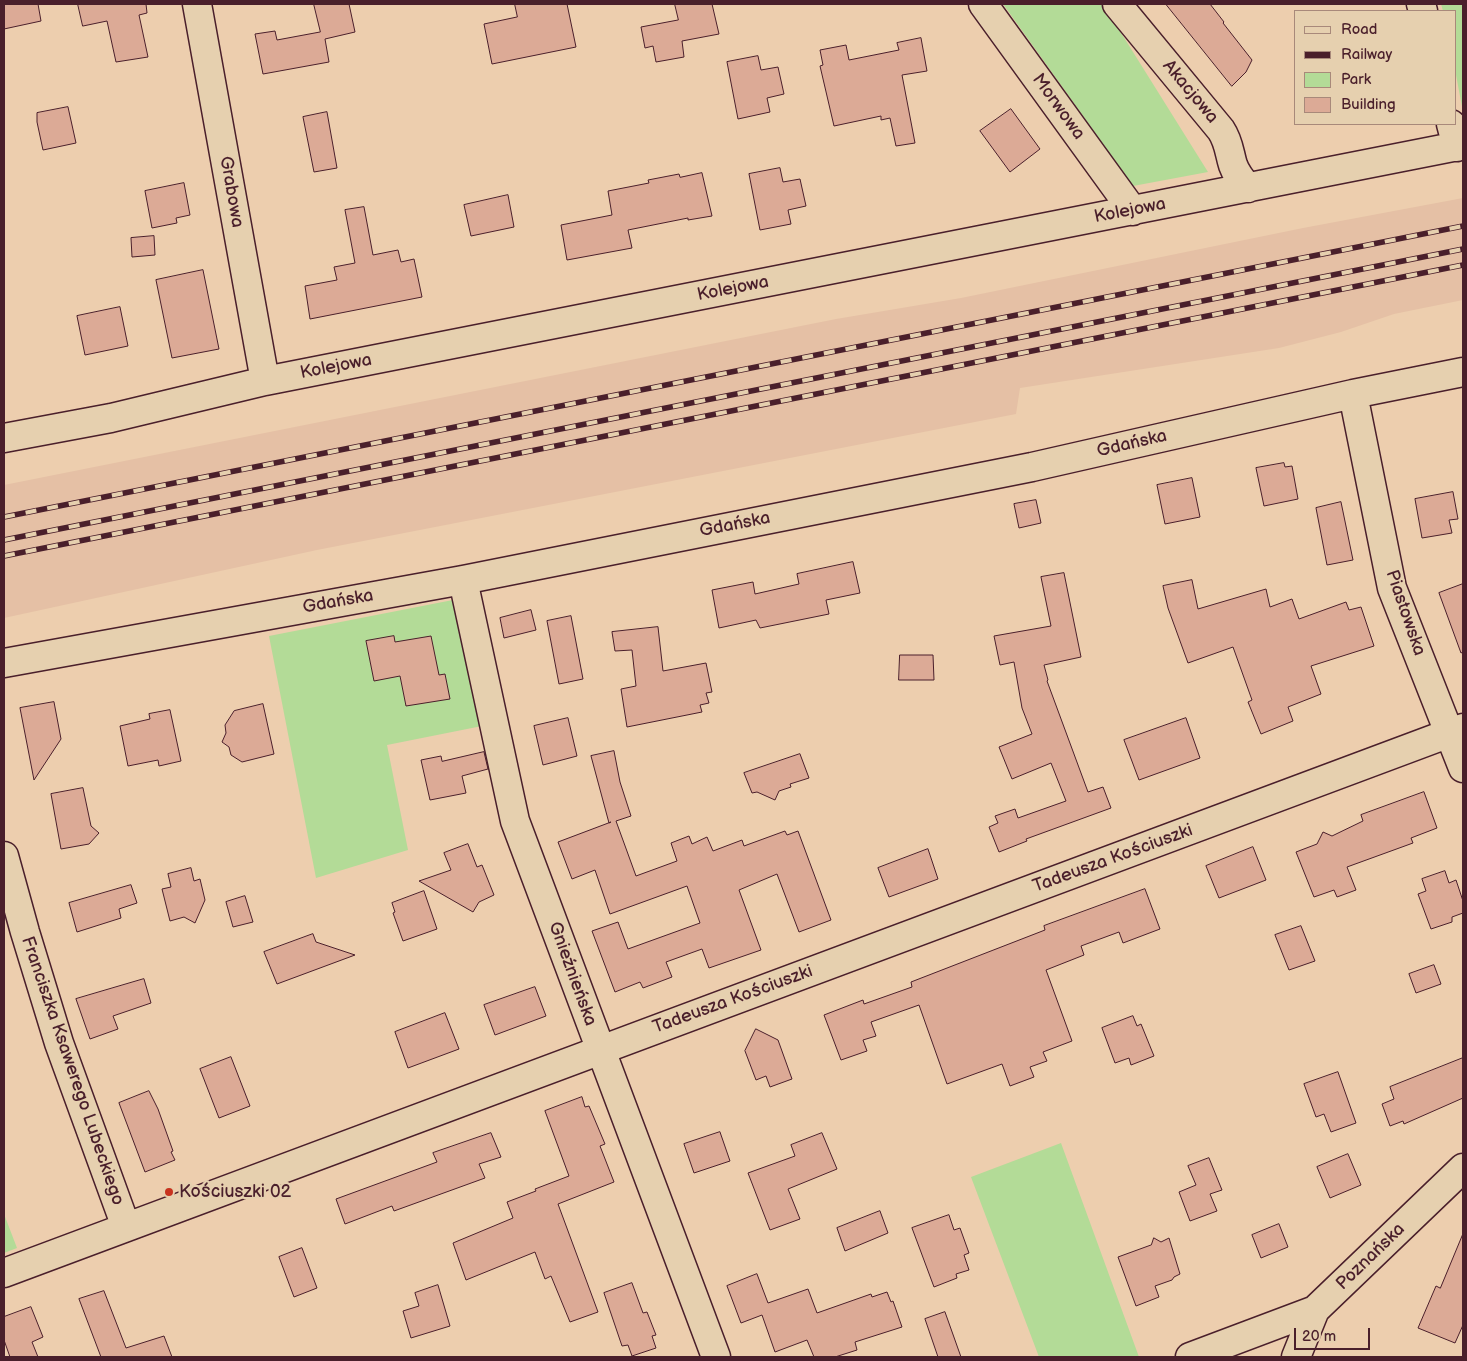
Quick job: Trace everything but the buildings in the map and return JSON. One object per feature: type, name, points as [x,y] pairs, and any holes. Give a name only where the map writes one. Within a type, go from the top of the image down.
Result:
[{"type":"street","name":"Grabowa","points":[[196,4],[265,381]]},
{"type":"street","name":"Morwowa","points":[[983,4],[1133,211]]},
{"type":"street","name":"Akacjowa","points":[[1117,4],[1221,130],[1228,143],[1237,174],[1248,188]]},
{"type":"street","name":"Kolejowa","points":[[4,438],[111,418],[265,381],[1248,188],[1457,138]]},
{"type":"street","name":"Gdańska","points":[[4,663],[463,580],[1032,466],[1353,394],[1463,372]]},
{"type":"street","name":"Piastowska","points":[[1353,394],[1392,588],[1457,731],[1463,768]]},
{"type":"street","name":"Gnieźnieńska","points":[[463,580],[515,821],[716,1357]]},
{"type":"street","name":"Tadeusza Kościuszki","points":[[4,1273],[1457,731]]},
{"type":"street","name":"Franciszka Ksawerego Lubeckiego","points":[[4,856],[59,1043],[126,1227]]},
{"type":"street","name":"Poznańska","points":[[1296,1357],[1315,1310],[1463,1168]]},
{"type":"street","points":[[1190,1357],[1315,1310]]},
{"type":"shaded area","points":[[1463,198],[1463,300],[1394,314],[1341,332],[1279,348],[1020,388],[1016,414],[317,550],[4,618],[4,485],[836,319],[961,298],[1303,228]]},
{"type":"green space","points":[[1003,4],[1103,4],[1208,172],[1133,186]]},
{"type":"green space","points":[[1441,4],[1463,4],[1463,112],[1457,80],[1457,10],[1443,10]]},
{"type":"green space","points":[[458,599],[482,726],[387,745],[408,850],[316,878],[269,636]]},
{"type":"green space","points":[[1061,1143],[1139,1357],[1039,1357],[971,1177]]},
{"type":"green space","points":[[4,1214],[17,1248],[4,1253]]},
{"type":"railway","points":[[4,517],[1463,226]]},
{"type":"railway","points":[[4,540],[1463,249]]},
{"type":"railway","points":[[4,556],[1463,265]]},
{"type":"place","name":"Kościuszki 02","points":[[169,1192]]}]
